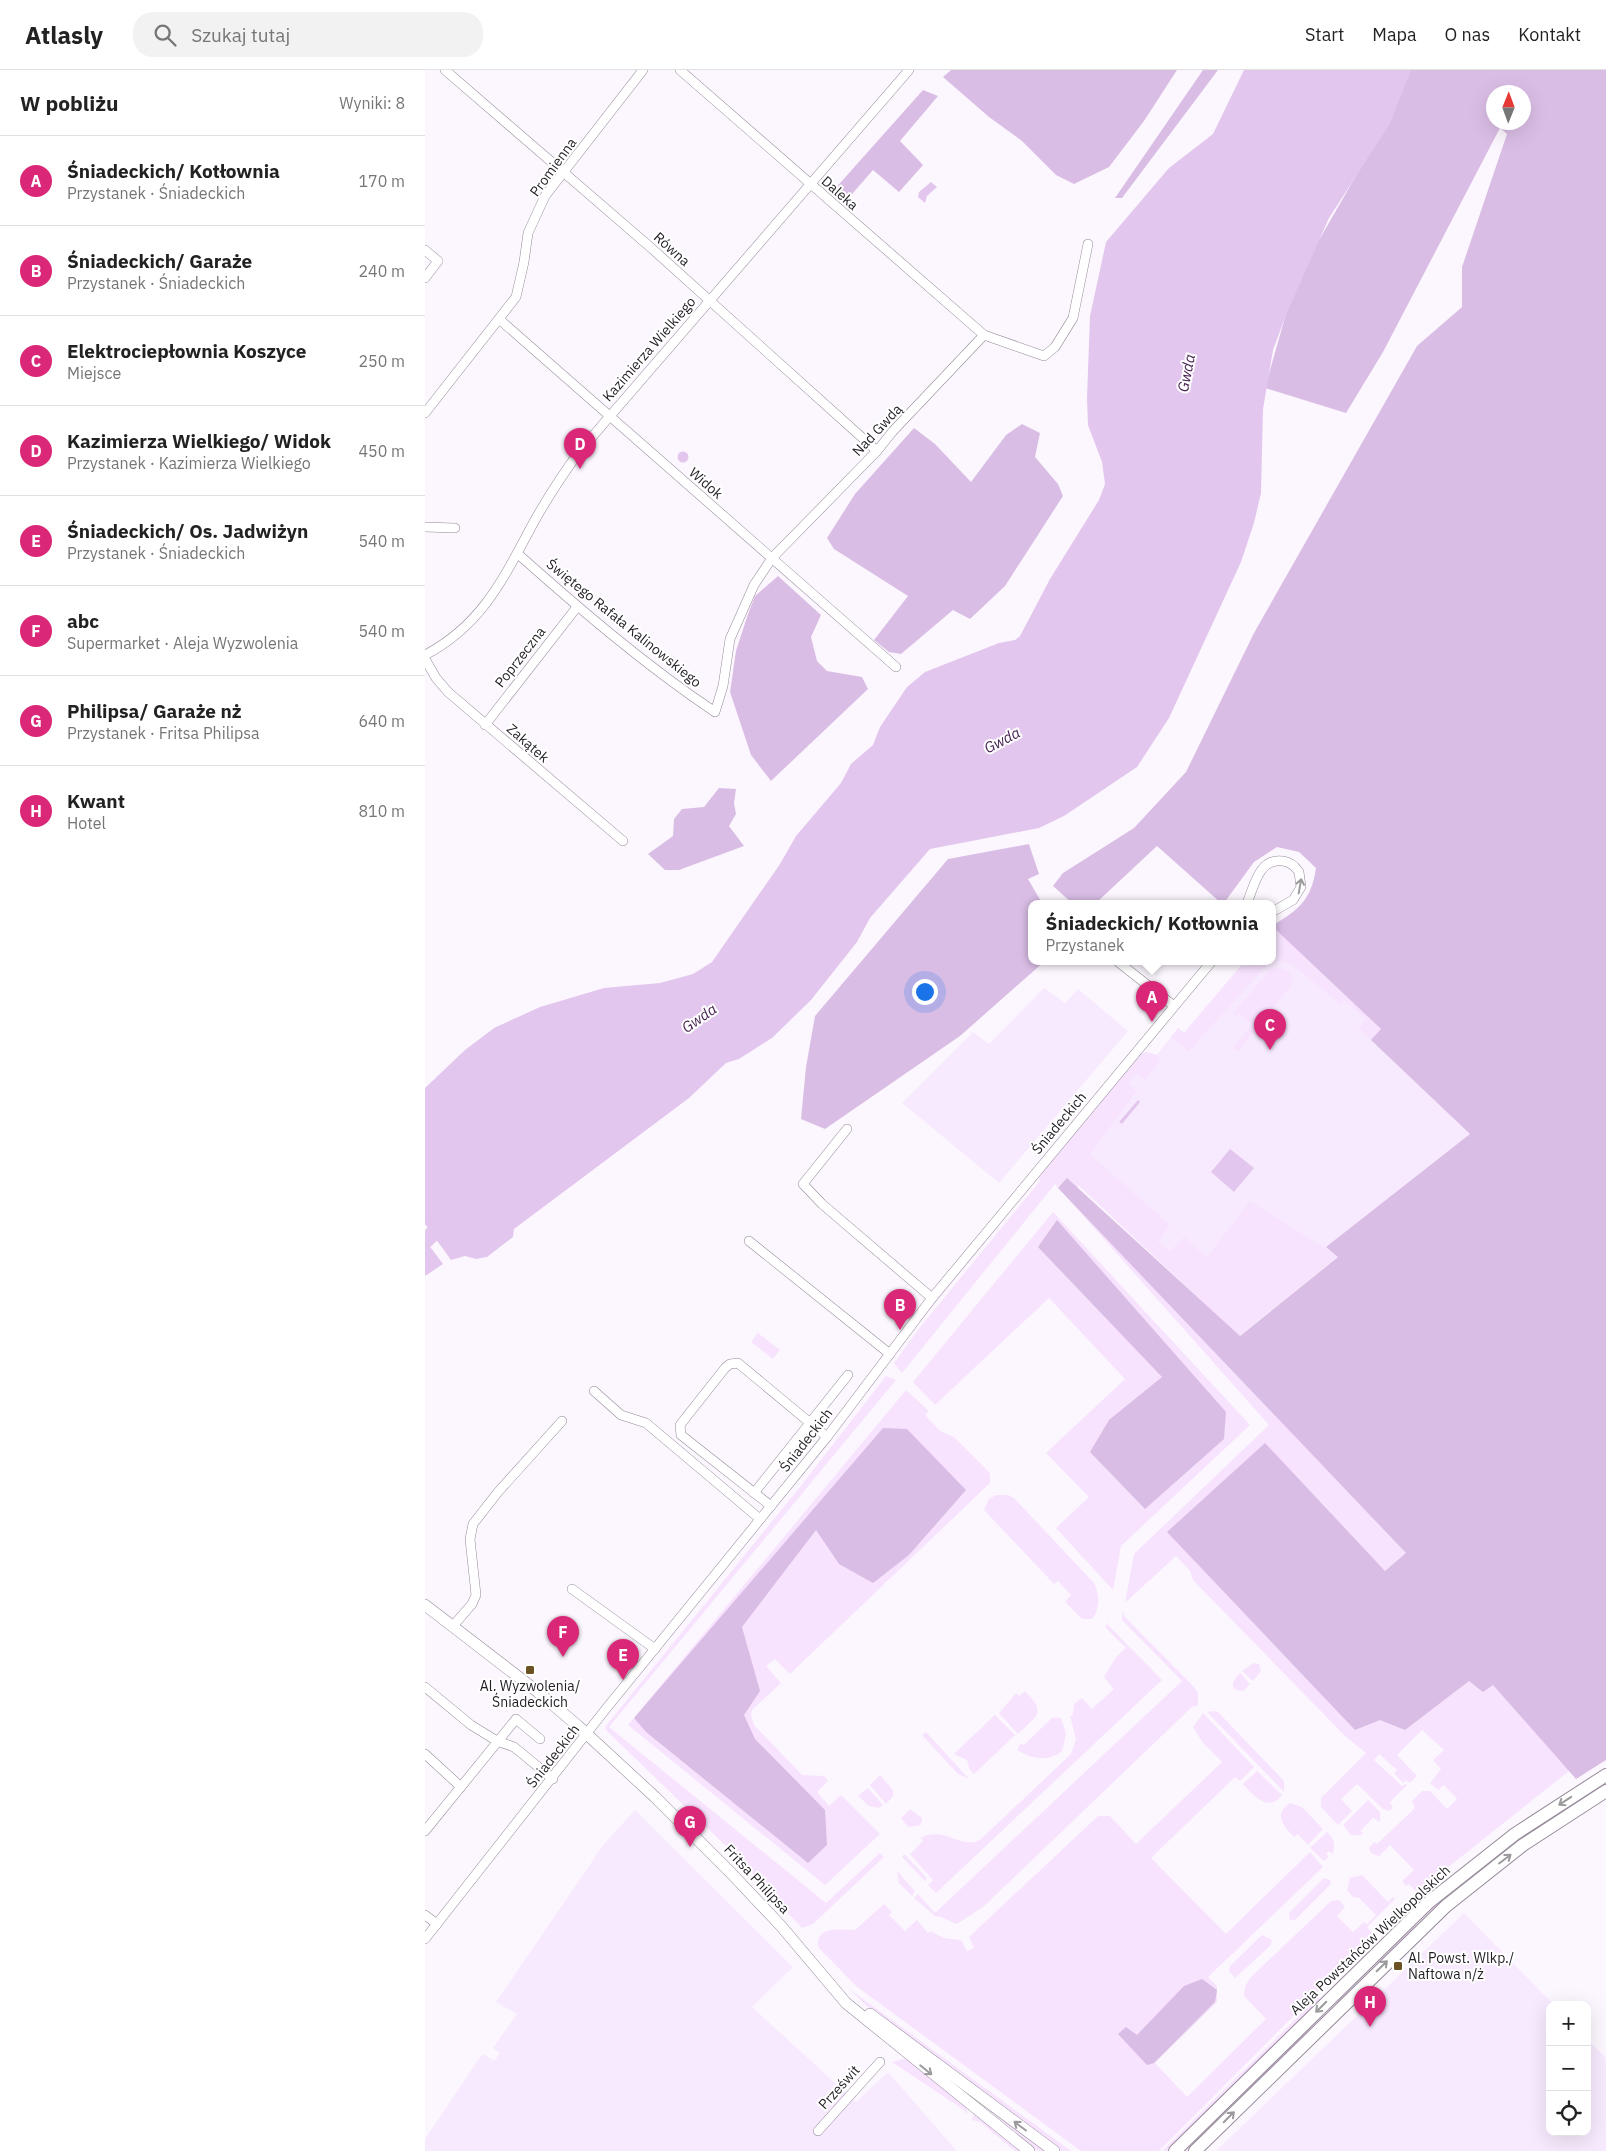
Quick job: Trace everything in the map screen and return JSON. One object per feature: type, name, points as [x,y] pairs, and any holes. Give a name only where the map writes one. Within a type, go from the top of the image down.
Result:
[{"type":"main road","name":"Aleja Powstańców Wielkopolskich","points":[[1175,2151],[1354,1974],[1437,1896],[1515,1834],[1606,1775]]},
{"type":"main road","name":"Aleja Powstańców Wielkopolskich","points":[[1195,2151],[1446,1906],[1523,1845],[1606,1791]]},
{"type":"street","name":"Równa","points":[[445,70],[710,300],[877,451]]},
{"type":"street","name":"Promienna","points":[[425,413],[516,297],[523,270],[528,233],[545,196],[643,70]]},
{"type":"street","name":"Daleka","points":[[680,70],[984,335]]},
{"type":"street","name":"Kazimierza Wielkiego","points":[[425,657],[454,636],[481,610],[498,589],[556,486],[579,452],[909,70]]},
{"type":"street","points":[[984,335],[1044,356],[1055,347],[1073,318],[1088,244]]},
{"type":"street","points":[[425,250],[438,261],[425,278]]},
{"type":"street","name":"Widok","points":[[499,319],[896,667]]},
{"type":"street","name":"Nad Gwdą","points":[[715,712],[723,686],[730,639],[754,585],[772,558],[877,451],[984,335]]},
{"type":"street","points":[[425,527],[455,528]]},
{"type":"street","name":"Świętego Rafała Kalinowskiego","points":[[518,554],[577,607],[674,684],[715,712]]},
{"type":"street","name":"Poprzeczna","points":[[485,724],[577,607]]},
{"type":"street","name":"Zakątek","points":[[425,657],[441,685],[623,841]]},
{"type":"street","points":[[1248,900],[1263,867],[1275,861],[1286,861],[1299,872],[1301,887],[1293,900],[1276,910]]},
{"type":"street","points":[[1122,965],[1174,1006]]},
{"type":"street","name":"Śniadeckich","points":[[425,1938],[827,1437],[932,1298],[1208,965]]},
{"type":"street","points":[[847,1129],[803,1184],[822,1204],[932,1298]]},
{"type":"street","points":[[749,1241],[890,1354]]},
{"type":"street","points":[[771,1506],[681,1435],[679,1428],[684,1419],[725,1368],[735,1363],[743,1366],[827,1437]]},
{"type":"street","points":[[754,1493],[848,1376]]},
{"type":"street","points":[[594,1391],[621,1415],[646,1423],[761,1519]]},
{"type":"street","points":[[453,1626],[472,1604],[476,1595],[470,1539],[475,1521],[562,1421]]},
{"type":"street","points":[[572,1589],[655,1649]]},
{"type":"street","name":"Fritsa Philipsa","points":[[425,1605],[538,1692],[587,1734],[710,1852],[815,1965],[863,2009],[1054,2151]]},
{"type":"street","points":[[425,1688],[471,1725],[497,1741],[513,1747],[553,1779]]},
{"type":"street","points":[[425,1831],[516,1719],[540,1739]]},
{"type":"street","points":[[425,1754],[461,1787]]},
{"type":"street","points":[[425,1915],[437,1924]]},
{"type":"street","name":"Fritsa Philipsa","points":[[815,1965],[838,1995],[866,2020],[1029,2151]]},
{"type":"street","name":"Prześwit","points":[[818,2131],[880,2062]]},
{"type":"shaded area","points":[[951,70],[1177,70],[1144,121],[1109,167],[1074,184],[1056,175],[1022,141],[989,117],[943,77]]},
{"type":"shaded area","points":[[1203,70],[1218,70],[1122,198],[1115,198]]},
{"type":"shaded area","points":[[1396,70],[1606,70],[1606,1760],[1576,1779],[1493,1685],[1483,1692],[1469,1681],[1405,1730],[1380,1720],[1355,1730],[1167,1532],[1265,1443],[1385,1571],[1406,1553],[1058,1188],[1067,1178],[1240,1336],[1338,1257],[1326,1247],[1470,1134],[1371,1040],[1381,1029],[1276,930],[1276,923],[1302,903],[1311,889],[1314,879],[1316,868],[1299,852],[1277,847],[1254,862],[1226,900],[1218,900],[1157,846],[1099,900],[1069,900],[1053,886],[1063,873],[1134,828],[1186,772],[1254,633],[1417,346],[1462,307],[1462,267],[1507,134],[1502,130],[1531,130],[1531,85],[1486,85],[1486,130],[1499,130],[1383,352],[1346,413],[1265,388],[1295,282],[1369,153]]},
{"type":"shaded area","points":[[923,90],[938,96],[900,141],[923,165],[899,192],[873,170],[845,202],[833,191]]},
{"type":"shaded area","points":[[1022,424],[1040,433],[1035,457],[1058,484],[1063,496],[1005,586],[970,619],[953,610],[901,654],[889,652],[874,640],[908,596],[834,549],[827,538],[855,494],[914,428],[935,444],[971,482],[1006,435]]},
{"type":"shaded area","points":[[778,576],[821,615],[811,637],[817,661],[827,671],[862,677],[868,689],[771,781],[751,755],[730,692],[736,651],[755,596]]},
{"type":"shaded area","points":[[719,788],[736,789],[734,803],[736,814],[729,826],[744,846],[679,870],[665,870],[648,854],[673,836],[674,819],[682,809],[704,807]]},
{"type":"shaded area","points":[[1029,844],[1039,874],[1028,879],[1040,900],[1028,900],[1028,965],[1040,965],[960,1036],[825,1129],[801,1119],[806,1067],[815,1016],[948,859]]},
{"type":"shaded area","points":[[1276,929],[1491,1134],[1239,1336],[1055,1162],[1148,1059],[1155,1057],[1178,1028],[1184,1033],[1242,965],[1276,965]]},
{"type":"shaded area","points":[[1276,929],[1381,1029],[1371,1040],[1359,1028],[1366,1019],[1345,1001],[1341,1005],[1299,970],[1282,960],[1276,962]]},
{"type":"shaded area","points":[[1242,965],[1267,965],[1189,1051],[1171,1037],[1178,1028],[1184,1033]]},
{"type":"shaded area","points":[[1275,968],[1288,971],[1292,976],[1293,983],[1238,1052],[1233,1047],[1252,1025],[1239,1013],[1236,1017],[1233,1013],[1269,971]]},
{"type":"shaded area","points":[[1044,988],[1065,1003],[1078,989],[1128,1031],[999,1183],[902,1103],[973,1032],[989,1044]]},
{"type":"shaded area","points":[[1146,1052],[1157,1055],[1160,1062],[1145,1080],[1136,1074],[1128,1083],[1137,1091],[1090,1154],[1170,1225],[1158,1242],[1170,1251],[1184,1237],[1207,1257],[1250,1201],[1338,1256],[1239,1336],[1079,1186],[1072,1193],[1594,1754],[1579,1763],[1417,1892],[1409,1884],[1406,1886],[1402,1881],[1414,1870],[1390,1845],[1379,1856],[1371,1853],[1369,1848],[1374,1842],[1377,1844],[1415,1808],[1412,1801],[1422,1791],[1430,1791],[1447,1809],[1457,1799],[1444,1785],[1438,1790],[1430,1783],[1441,1769],[1433,1760],[1444,1750],[1422,1730],[1397,1755],[1417,1776],[1410,1783],[1406,1780],[1403,1783],[1394,1773],[1397,1770],[1379,1754],[1374,1760],[1402,1786],[1407,1785],[1390,1802],[1393,1808],[1389,1811],[1383,1809],[1357,1784],[1341,1799],[1352,1811],[1338,1825],[1321,1807],[1321,1798],[1366,1753],[1345,1736],[1193,1580],[1190,1571],[1176,1556],[1125,1603],[1134,1554],[1269,1425],[1055,1184],[902,1373],[894,1363],[921,1326],[1040,1181],[1038,1176],[1138,1055]]},
{"type":"shaded area","points":[[1034,1182],[909,1336],[916,1325]]},
{"type":"shaded area","points":[[1053,1212],[1250,1425],[1121,1546],[1113,1590],[1056,1528],[1089,1497],[1046,1453],[1125,1379],[1049,1298],[935,1405],[913,1382]]},
{"type":"shaded area","points":[[1057,1220],[1226,1412],[1224,1439],[1145,1509],[1090,1452],[1109,1420],[1162,1377],[1038,1247]]},
{"type":"shaded area","points":[[758,1333],[780,1350],[773,1359],[751,1342]]},
{"type":"shaded area","points":[[886,1376],[896,1380],[609,1727],[826,1903],[880,1853],[884,1857],[813,1924],[802,1928],[730,1850],[605,1727],[800,1487]]},
{"type":"shaded area","points":[[906,1390],[929,1411],[925,1415],[940,1431],[954,1437],[987,1470],[990,1474],[990,1483],[790,1674],[775,1659],[766,1666],[781,1683],[752,1710],[751,1715],[754,1725],[802,1775],[824,1776],[828,1781],[817,1792],[829,1806],[841,1795],[880,1834],[825,1885],[628,1725]]},
{"type":"shaded area","points":[[883,1428],[907,1429],[966,1490],[909,1555],[873,1583],[839,1564],[816,1530],[742,1627],[760,1691],[744,1715],[755,1739],[825,1810],[827,1845],[808,1863],[646,1732],[634,1718]]},
{"type":"shaded area","points":[[996,1495],[1008,1495],[1014,1498],[1094,1583],[1097,1591],[1098,1606],[1092,1619],[1082,1619],[1065,1602],[1071,1595],[1058,1581],[1054,1584],[984,1510],[989,1499]]},
{"type":"shaded area","points":[[1110,1603],[1107,1624],[1162,1680],[936,1893],[928,1885],[933,1880],[910,1854],[923,1841],[921,1838],[937,1834],[967,1842],[980,1840],[1071,1754],[1076,1739],[1070,1716],[1073,1715],[1074,1704],[1082,1698],[1092,1709],[1114,1689],[1104,1677],[1116,1657],[1126,1648],[1106,1628]]},
{"type":"shaded area","points":[[1123,1611],[1125,1617],[1194,1687],[1198,1693],[1198,1705],[1193,1706],[983,1907],[957,1924],[938,1916],[936,1917],[914,1898],[918,1894],[935,1913],[1182,1681],[1122,1620]]},
{"type":"shaded area","points":[[1254,1663],[1259,1664],[1261,1671],[1253,1681],[1242,1671]]},
{"type":"shaded area","points":[[1240,1673],[1250,1684],[1243,1691],[1233,1687],[1234,1681]]},
{"type":"shaded area","points":[[1025,1691],[1036,1705],[1037,1714],[1018,1734],[999,1713],[1016,1693],[1019,1696]]},
{"type":"shaded area","points":[[1207,1712],[1218,1712],[1284,1781],[1284,1792]]},
{"type":"shaded area","points":[[1203,1713],[1254,1767],[1240,1781],[1235,1777],[1151,1858],[1226,1934],[1310,1852],[1323,1867],[1208,1977],[1217,1986],[1217,2002],[1155,2063],[1187,2097],[1266,2019],[1244,1996],[1245,1987],[1250,1978],[1331,1901],[1339,1900],[1345,1907],[1337,1916],[1353,1932],[1364,1922],[1367,1924],[1376,1915],[1359,1898],[1353,1897],[1347,1890],[1350,1878],[1362,1875],[1388,1902],[1393,1897],[1395,1899],[1367,1927],[1374,1935],[1159,2151],[1081,2151],[856,1986],[818,1947],[818,1940],[821,1935],[831,1930],[855,1930],[884,1904],[892,1912],[889,1915],[905,1931],[917,1920],[928,1933],[930,1931],[944,1938],[961,1940],[967,1951],[974,1948],[969,1937],[1098,1816],[1110,1816],[1136,1844],[1222,1762],[1203,1743],[1193,1727]]},
{"type":"shaded area","points":[[995,1715],[1015,1735],[974,1774],[970,1770],[967,1760],[954,1754]]},
{"type":"shaded area","points":[[1052,1718],[1061,1718],[1066,1734],[1062,1751],[1051,1757],[1040,1758],[1028,1756],[1017,1750],[1021,1743],[1024,1745]]},
{"type":"shaded area","points":[[926,1732],[969,1779],[958,1774],[922,1735]]},
{"type":"shaded area","points":[[1257,1771],[1282,1795],[1272,1803],[1266,1803],[1256,1798],[1243,1784]]},
{"type":"shaded area","points":[[880,1775],[893,1790],[893,1796],[886,1804],[870,1785]]},
{"type":"shaded area","points":[[1606,1781],[1606,1785],[1538,1829],[1495,1860],[1433,1911],[1430,1909],[1497,1853]]},
{"type":"shaded area","points":[[868,1788],[883,1805],[879,1808],[869,1806],[858,1796]]},
{"type":"shaded area","points":[[1368,1800],[1380,1812],[1380,1822],[1373,1818],[1360,1831],[1363,1833],[1361,1835],[1351,1835],[1343,1825]]},
{"type":"shaded area","points":[[1290,1803],[1302,1807],[1323,1829],[1308,1845],[1298,1834],[1294,1837],[1281,1820],[1282,1812]]},
{"type":"shaded area","points":[[910,1809],[922,1818],[921,1825],[908,1827],[901,1818]]},
{"type":"shaded area","points":[[635,1810],[793,1967],[752,2007],[856,2102],[888,2072],[957,2151],[425,2151],[425,2139],[480,2057],[483,2054],[494,2061],[500,2053],[493,2048],[517,2014],[496,2002],[604,1844]]},
{"type":"shaded area","points":[[1327,1832],[1334,1842],[1334,1848],[1333,1854],[1329,1851],[1326,1854],[1329,1857],[1324,1861],[1310,1848]]},
{"type":"shaded area","points":[[904,1854],[926,1877],[926,1882],[902,1857]]},
{"type":"shaded area","points":[[897,1871],[915,1891],[912,1896],[899,1883]]},
{"type":"shaded area","points":[[1324,1878],[1330,1880],[1331,1884],[1295,1920],[1290,1920],[1289,1913]]},
{"type":"shaded area","points":[[1464,1913],[1550,2001],[1546,2001],[1546,2136],[1591,2136],[1591,2043],[1606,2058],[1606,2151],[1216,2151]]},
{"type":"shaded area","points":[[1416,1924],[1415,1928],[1337,2003],[1334,2001]]},
{"type":"shaded area","points":[[1262,1935],[1272,1940],[1270,1946],[1235,1978],[1229,1971],[1230,1966]]},
{"type":"shaded area","points":[[1202,1979],[1217,1990],[1215,2002],[1154,2063],[1147,2065],[1118,2034],[1126,2027],[1137,2035],[1184,1986]]},
{"type":"shaded area","points":[[848,1988],[1071,2151],[1060,2151],[882,2020]]},
{"type":"shaded area","points":[[1318,1997],[1321,2000],[1169,2151],[1162,2151]]},
{"type":"shaded area","points":[[1316,2020],[1317,2022],[1188,2151],[1182,2151]]},
{"type":"shaded area","points":[[904,2059],[911,2061],[964,2104],[967,2109],[967,2115],[964,2110],[892,2062]]},
{"type":"shaded area","points":[[983,2105],[1047,2151],[1038,2151]]},
{"type":"shaded area","points":[[975,2112],[1023,2151],[1015,2151],[980,2122],[972,2120]]},
{"type":"water","points":[[1244,70],[1411,70],[1389,125],[1329,218],[1286,315],[1273,350],[1263,409],[1261,493],[1254,523],[1241,562],[1169,718],[1137,767],[1064,816],[1039,828],[930,849],[870,918],[857,942],[811,1000],[772,1038],[739,1059],[726,1063],[689,1098],[514,1229],[513,1237],[487,1257],[476,1259],[465,1256],[451,1260],[425,1224],[425,1088],[465,1050],[494,1028],[540,1007],[604,988],[660,983],[693,974],[712,962],[780,864],[796,836],[841,783],[851,764],[873,745],[880,727],[907,687],[925,672],[999,643],[1015,640],[1020,636],[1050,579],[1099,500],[1105,484],[1102,462],[1088,425],[1087,398],[1090,316],[1106,242],[1169,168],[1213,134]]},
{"type":"water","points":[[931,182],[937,187],[927,196],[925,203],[918,197],[919,192]]},
{"type":"water","points":[[683,451],[689,457],[683,463],[677,457]]},
{"type":"water","points":[[1138,1100],[1140,1102],[1122,1124],[1119,1122]]},
{"type":"water","points":[[1230,1149],[1254,1168],[1234,1192],[1211,1172]]},
{"type":"water","points":[[425,1240],[443,1264],[425,1276]]},
{"type":"waterway","name":"Gwda","points":[[425,1241],[448,1219]]},
{"type":"place","name":"Kazimierza Wielkiego/ Widok","points":[[580,469]]},
{"type":"place","name":"Śniadeckich/ Kotłownia","points":[[1152,1022]]},
{"type":"place","name":"Elektrociepłownia Koszyce","points":[[1270,1050]]},
{"type":"place","name":"Śniadeckich/ Garaże","points":[[900,1330]]},
{"type":"place","name":"abc","points":[[563,1657]]},
{"type":"place","name":"Al. Wyzwolenia/ Śniadeckich","points":[[530,1670]]},
{"type":"place","name":"Śniadeckich/ Os. Jadwiżyn","points":[[623,1680]]},
{"type":"place","name":"Philipsa/ Garaże nż","points":[[690,1847]]},
{"type":"place","name":"Al. Powst. Wlkp./ Naftowa n/ż","points":[[1398,1966]]},
{"type":"place","name":"Kwant","points":[[1370,2027]]}]
